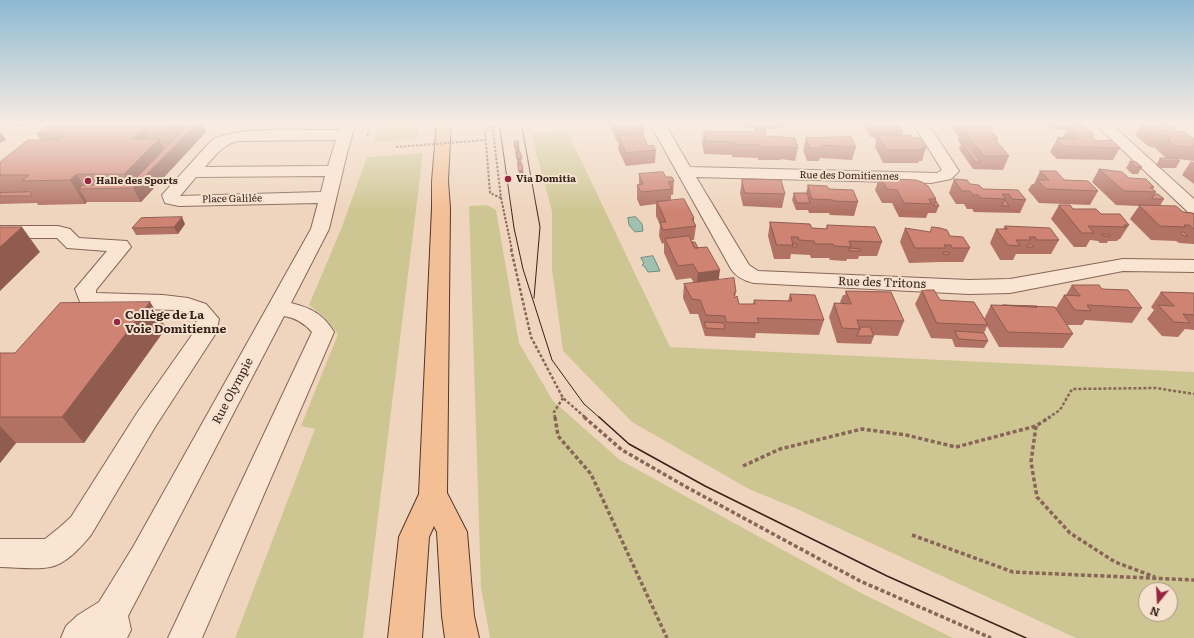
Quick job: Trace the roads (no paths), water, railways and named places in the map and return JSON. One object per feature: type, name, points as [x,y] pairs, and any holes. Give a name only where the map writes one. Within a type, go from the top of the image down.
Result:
[{"type":"main road","points":[[405,638],[414,537],[433,494],[441,208],[440,181],[442,152]]},
{"type":"main road","points":[[433,494],[452,532],[458,616],[462,638]]},
{"type":"street","name":"Place Galilée","points":[[210,152],[171,195],[171,199],[179,201],[328,197]]},
{"type":"street","name":"Rue Olympie","points":[[78,638],[90,627],[110,626],[144,557],[320,229],[340,152]]},
{"type":"street","name":"Rue des Tritons","points":[[674,152],[741,269],[749,275],[759,278],[970,287],[1010,286],[1123,265],[1194,266]]},
{"type":"street","name":"Rue des Domitiennes","points":[[686,172],[938,178],[947,175],[951,171],[938,152]]},
{"type":"street","points":[[1133,152],[1194,208]]},
{"type":"street","points":[[193,172],[334,172]]},
{"type":"street","points":[[0,232],[58,232],[63,233],[74,244],[120,245],[121,247],[85,289],[87,297],[98,301],[180,304],[196,308],[204,313],[208,319],[205,333],[146,420],[80,526],[71,537],[50,553],[0,553]]},
{"type":"street","points":[[185,638],[323,332],[317,322],[295,310],[278,308]]},
{"type":"tram line","points":[[503,152],[514,228],[523,269],[552,360],[584,404],[600,418]]},
{"type":"tram line","points":[[526,152],[540,227],[534,298]]},
{"type":"tram line","points":[[599,417],[629,444],[705,486],[887,576],[1026,638]]},
{"type":"place","name":"Via Domitia","points":[[508,179]]},
{"type":"place","name":"Halle des Sports","points":[[88,181]]},
{"type":"place","name":"Collège de La Voie Domitienne","points":[[117,322]]}]
